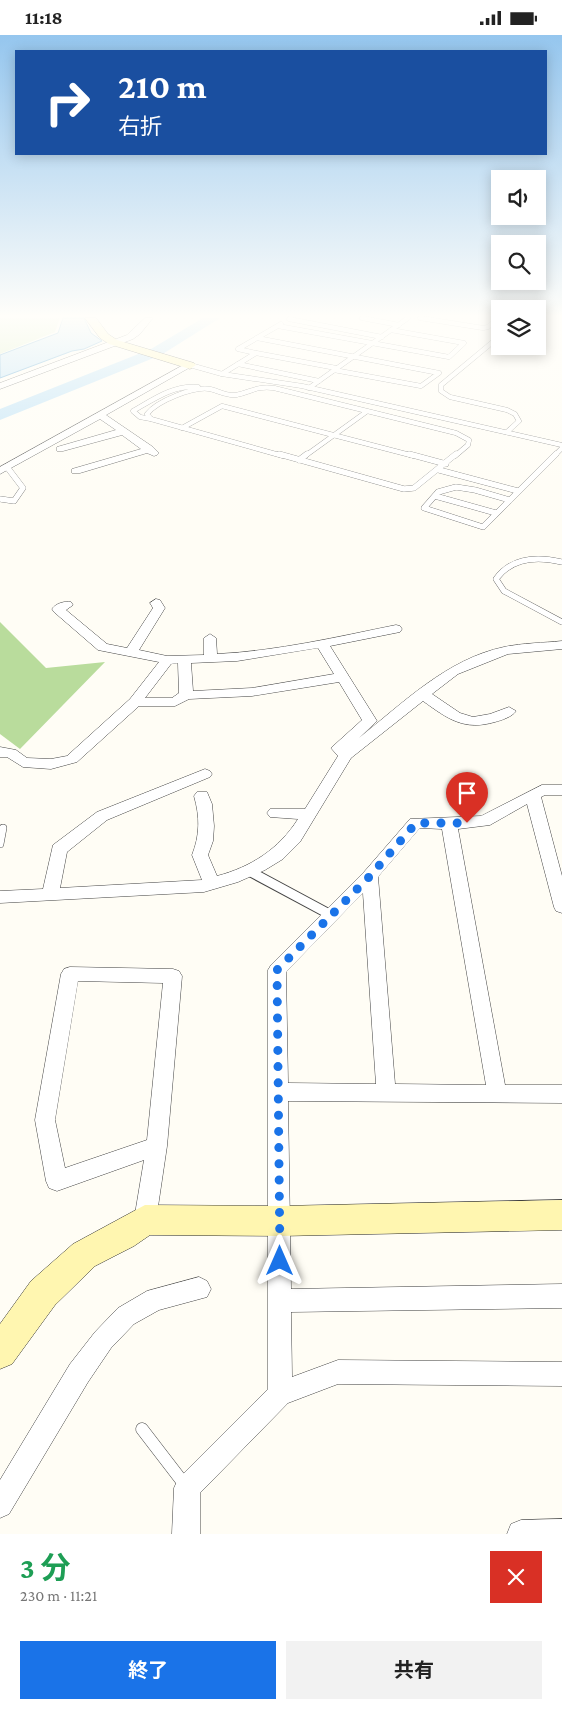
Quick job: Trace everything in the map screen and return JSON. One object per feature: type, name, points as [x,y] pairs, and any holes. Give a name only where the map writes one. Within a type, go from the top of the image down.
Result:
[{"type":"street","points":[[67,459],[100,415],[147,388]]},
{"type":"street","points":[[3,469],[67,459],[152,451],[100,415]]},
{"type":"street","points":[[67,459],[124,431]]},
{"type":"street","points":[[131,652],[157,612],[159,608],[156,603]]},
{"type":"street","points":[[67,605],[58,609],[103,647],[167,660],[237,657],[390,632]]},
{"type":"street","points":[[210,638],[211,658]]},
{"type":"street","points":[[322,644],[370,721],[338,748],[346,755]]},
{"type":"street","points":[[0,897],[204,886],[249,871],[277,855],[294,838],[346,755],[453,671],[506,650],[562,645]]},
{"type":"street","points":[[184,659],[186,695]]},
{"type":"street","points":[[0,752],[11,753],[23,762],[51,764],[72,759],[83,743],[135,702],[167,660]]},
{"type":"street","points":[[135,702],[175,702],[186,695],[252,693],[342,677]]},
{"type":"street","points":[[131,685],[146,688]]},
{"type":"street","points":[[424,695],[456,718],[467,721],[482,722],[509,711]]},
{"type":"street","points":[[50,895],[59,849],[66,843],[102,816],[205,773]]},
{"type":"street","points":[[280,1394],[277,970],[370,876],[416,823],[449,824],[484,821],[542,790],[562,790]]},
{"type":"street","points":[[202,796],[206,811],[207,836],[200,855],[212,884]]},
{"type":"street","points":[[533,796],[562,907]]},
{"type":"street","points":[[275,813],[308,815]]},
{"type":"street","points":[[449,824],[497,1093]]},
{"type":"street","points":[[370,876],[386,1092]]},
{"type":"street","points":[[145,1220],[157,1146],[173,976],[70,974],[45,1120],[57,1181],[157,1146]]},
{"type":"street","points":[[277,1093],[562,1094]]},
{"type":"street","points":[[0,1352],[43,1293],[84,1255],[123,1235],[145,1220],[280,1221],[562,1215]]},
{"type":"street","points":[[0,1505],[79,1373],[102,1340],[126,1315],[155,1299],[199,1289]]},
{"type":"street","points":[[280,1301],[562,1296]]},
{"type":"street","points":[[186,1534],[187,1489],[280,1394],[338,1372],[562,1374]]},
{"type":"street","points":[[521,1534],[562,1533]]},
{"type":"lane","points":[[179,388],[133,411],[140,417],[404,489],[414,488],[468,445],[469,440],[464,435],[274,388],[249,388],[239,395],[200,388]]},
{"type":"lane","points":[[313,388],[562,446]]},
{"type":"lane","points":[[441,388],[441,391],[450,397],[507,410],[515,415],[519,421],[507,432]]},
{"type":"lane","points":[[151,419],[147,415],[150,410],[183,393],[199,389],[209,389]]},
{"type":"lane","points":[[182,428],[222,406],[446,464]]},
{"type":"lane","points":[[299,460],[366,412]]},
{"type":"lane","points":[[510,499],[458,487],[439,491],[424,508],[483,527],[562,446]]},
{"type":"lane","points":[[0,499],[14,501],[23,488],[3,469]]},
{"type":"lane","points":[[439,470],[518,491]]},
{"type":"lane","points":[[435,495],[496,513]]},
{"type":"lane","points":[[562,562],[536,557],[522,560],[500,571],[496,579],[504,591],[562,621]]},
{"type":"lane","points":[[0,844],[3,828]]},
{"type":"lane","points":[[249,871],[331,915]]},
{"type":"lane","points":[[142,1429],[187,1489]]},
{"type":"green space","points":[[0,622],[46,668],[105,662],[20,749],[0,734]]},
{"type":"waterway","points":[[0,415],[67,388]]},
{"type":"route","points":[[280,1261],[277,970],[370,876],[416,823],[467,823]]}]
